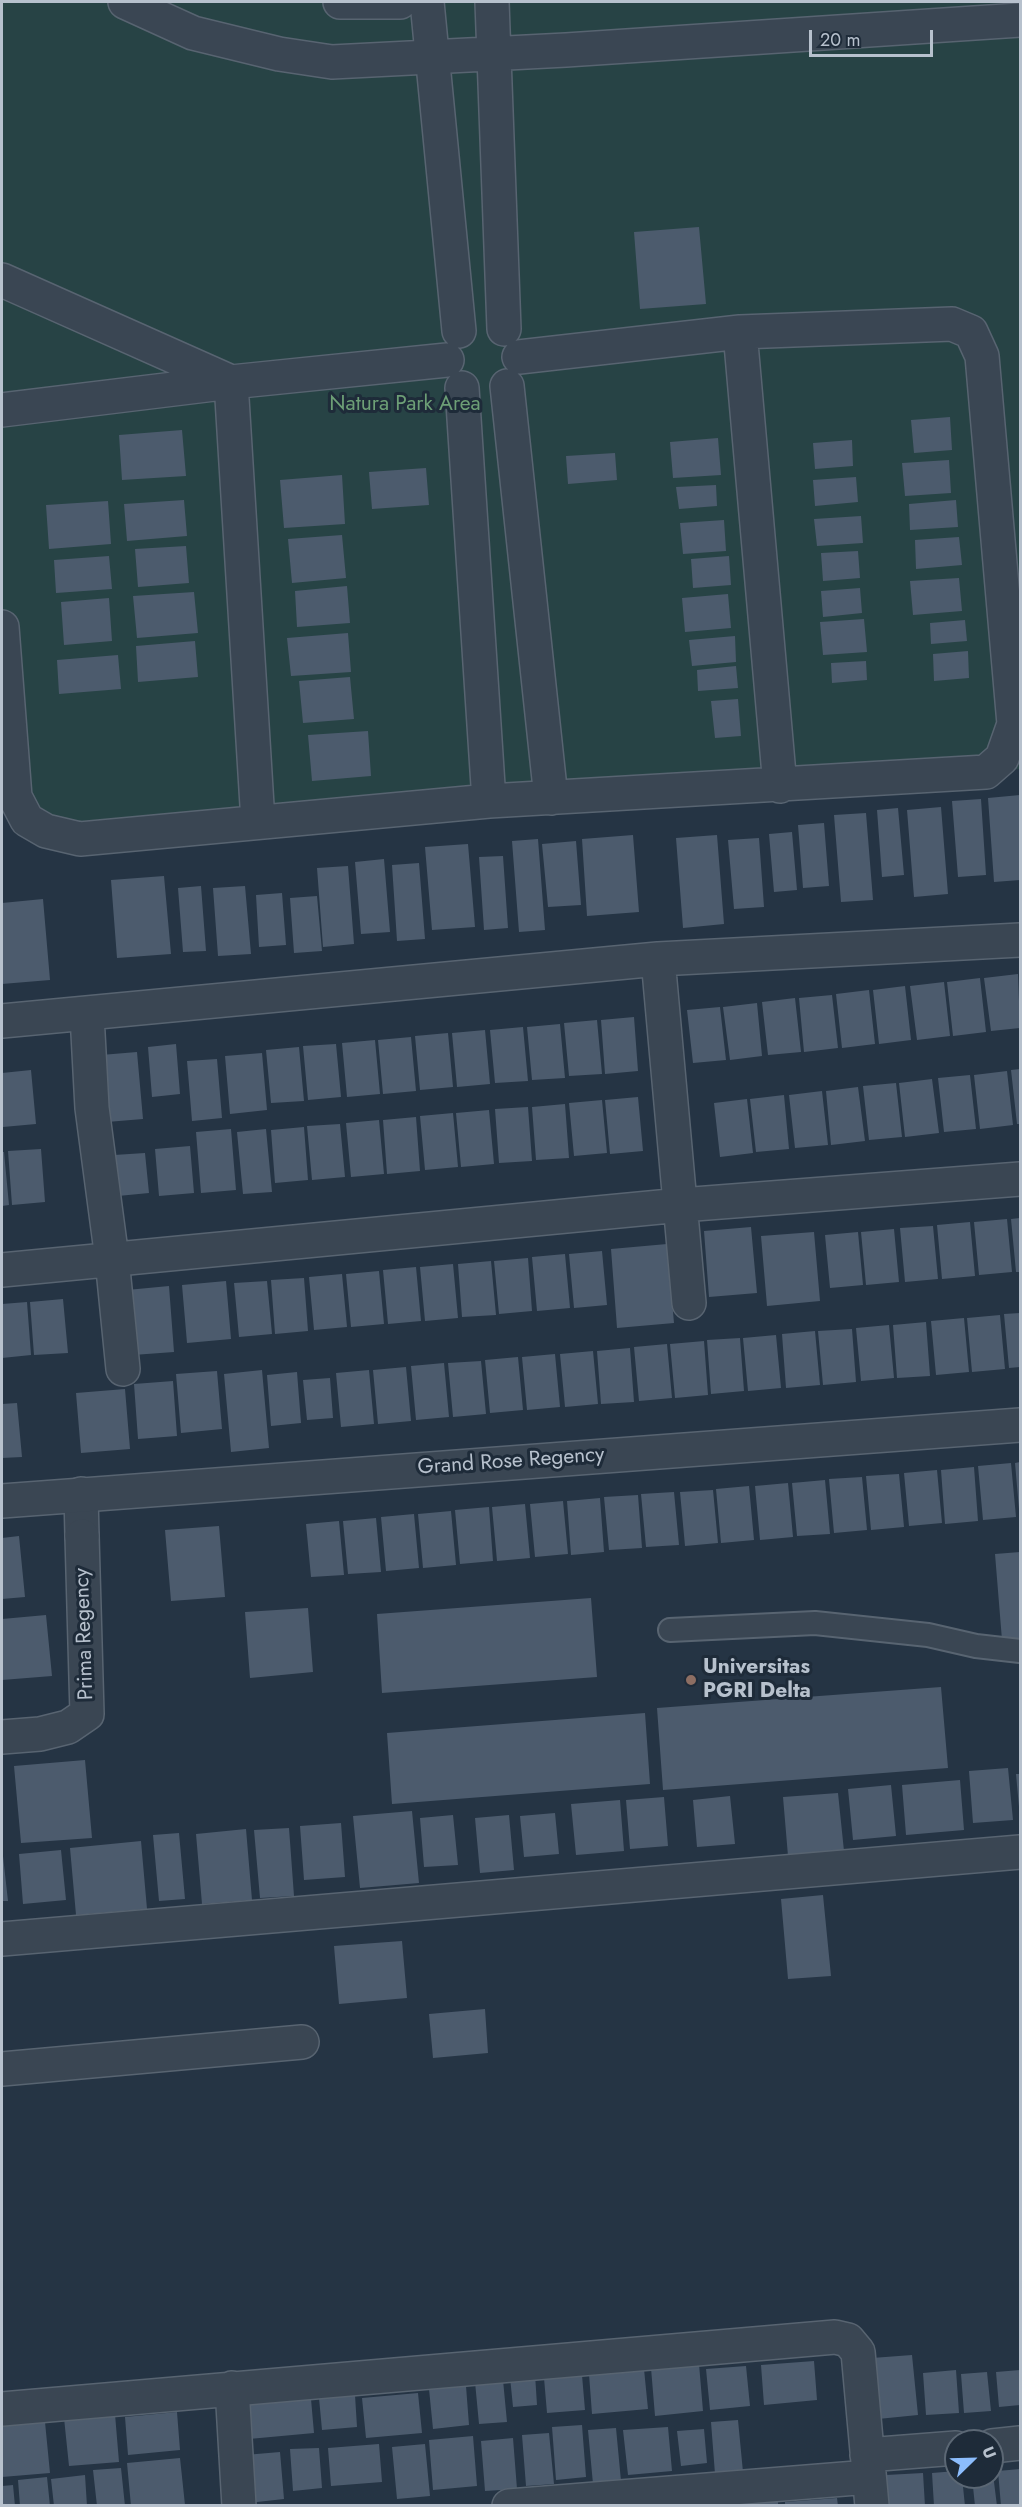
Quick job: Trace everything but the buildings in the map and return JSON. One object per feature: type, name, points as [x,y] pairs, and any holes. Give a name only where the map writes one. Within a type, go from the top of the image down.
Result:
[{"type":"street","points":[[125,2],[193,33],[279,54],[332,63],[1020,20]]},
{"type":"street","points":[[184,2],[185,15],[193,33]]},
{"type":"street","points":[[340,2],[400,2]]},
{"type":"street","points":[[427,2],[459,331]]},
{"type":"street","points":[[492,2],[510,358],[551,798]]},
{"type":"street","points":[[2,280],[231,382]]},
{"type":"street","points":[[489,801],[450,344],[459,331],[473,323],[490,323],[510,358]]},
{"type":"street","points":[[2,627],[15,797],[27,820],[46,831],[80,839],[489,801],[780,786],[986,772],[1002,758],[1014,724],[982,356],[971,332],[952,324],[740,333],[510,358]]},
{"type":"street","points":[[740,333],[780,786]]},
{"type":"street","points":[[2,410],[231,382],[454,374],[476,395],[492,394],[510,358]]},
{"type":"street","points":[[231,382],[258,822]]},
{"type":"street","points":[[2,1021],[658,959],[1020,940]]},
{"type":"street","points":[[658,959],[689,1303]]},
{"type":"street","points":[[87,1014],[92,1108],[112,1259],[123,1369]]},
{"type":"street","points":[[2,1270],[681,1205],[1020,1179]]},
{"type":"street","name":"Grand Rose Regency","points":[[2,1501],[1020,1425]]},
{"type":"street","name":"Prima Regency","points":[[2,1737],[40,1734],[68,1727],[87,1714],[81,1494]]},
{"type":"street","points":[[2,1940],[1020,1852]]},
{"type":"street","points":[[2,2069],[302,2042]]},
{"type":"street","points":[[2,2409],[835,2337],[848,2340],[858,2352],[870,2479]]},
{"type":"street","points":[[232,2388],[239,2505]]},
{"type":"street","points":[[1004,2445],[1020,2443]]},
{"type":"street","points":[[509,2505],[870,2479],[944,2452]]},
{"type":"lane","points":[[670,1630],[815,1623],[928,1635],[976,1646],[1020,1650]]},
{"type":"green space","name":"Natura Park Area","points":[[2,2],[1020,2],[1020,769],[80,839],[27,820],[2,627]]},
{"type":"place","name":"Universitas PGRI Delta","points":[[691,1680]]}]
